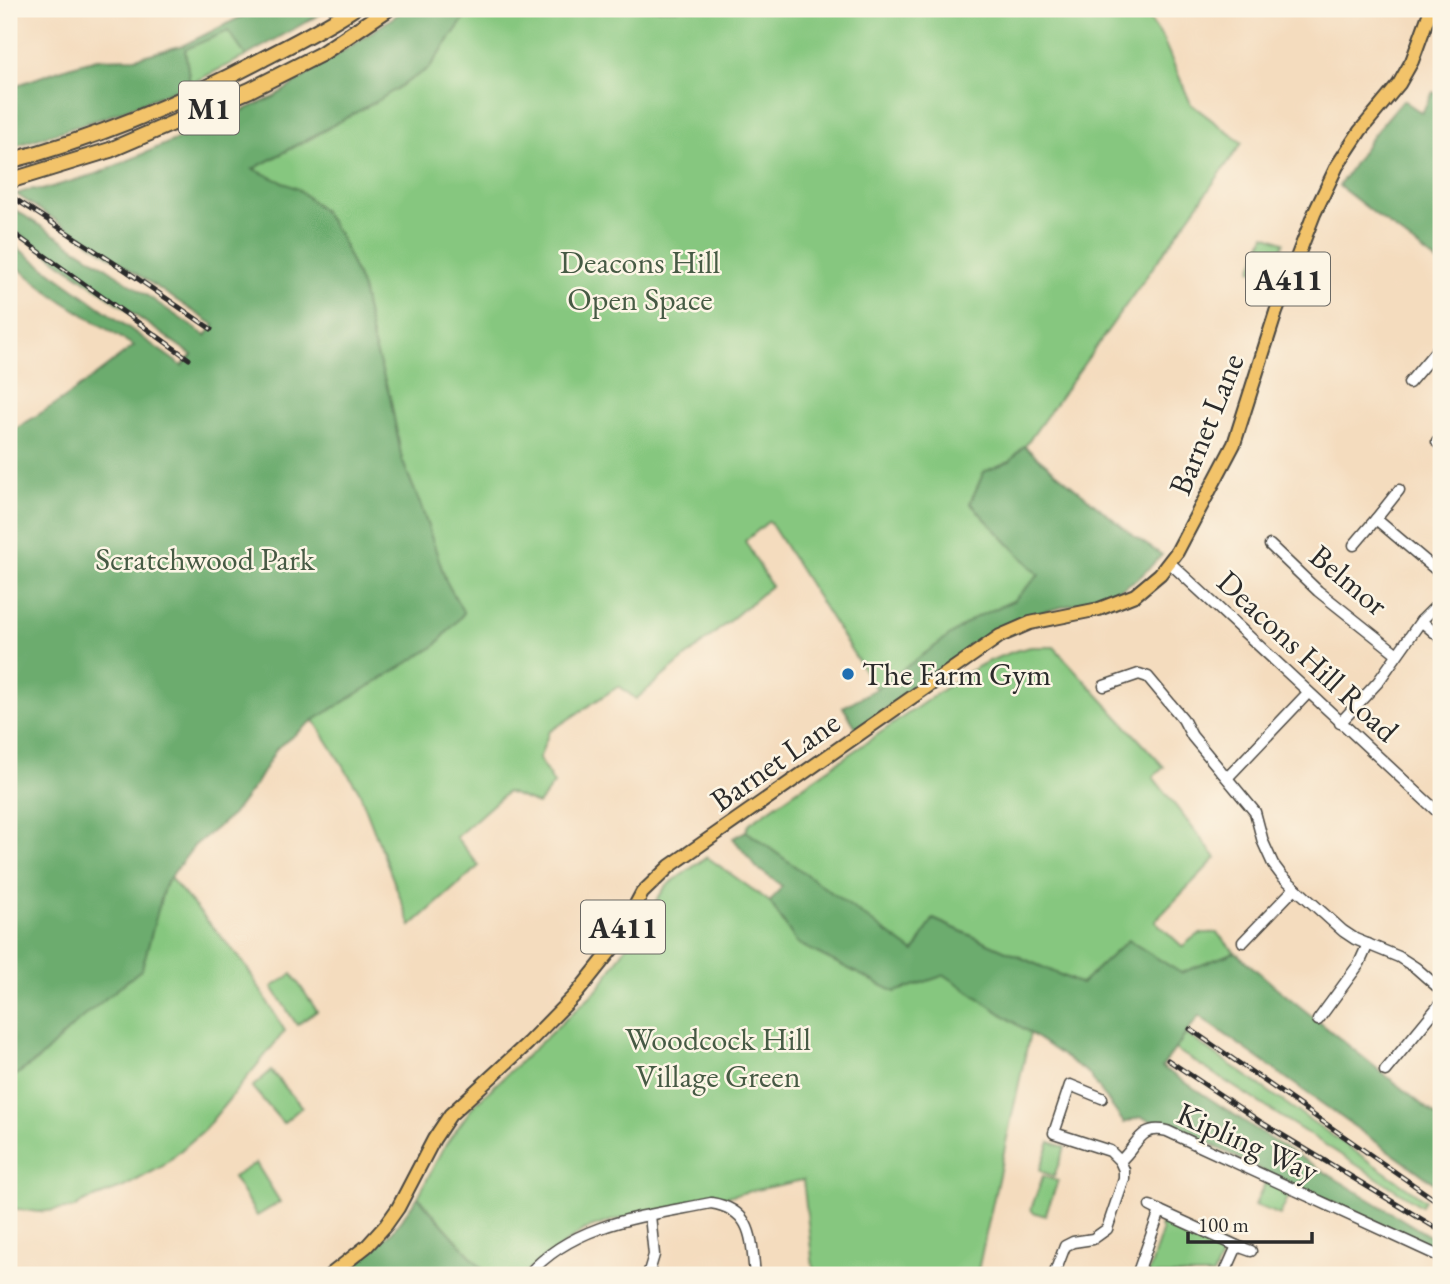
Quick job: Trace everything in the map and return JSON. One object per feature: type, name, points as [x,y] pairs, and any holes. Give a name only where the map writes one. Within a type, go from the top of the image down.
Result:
[{"type":"highway","name":"M1","points":[[9,161],[72,142],[169,106],[261,60],[352,9]]},
{"type":"highway","name":"M1","points":[[13,180],[121,145],[250,90],[321,54],[388,9]]},
{"type":"main road","name":"Barnet Lane","points":[[330,1275],[367,1246],[386,1225],[450,1115],[528,1043],[577,993],[612,949],[642,893],[670,866],[1000,636],[1030,623],[1118,603],[1135,595],[1170,563],[1234,444],[1276,312],[1314,214],[1337,166],[1360,131],[1399,84],[1412,61],[1431,9]]},
{"type":"street","points":[[1409,383],[1441,345]]},
{"type":"street","points":[[1354,545],[1399,490]]},
{"type":"street","points":[[1376,519],[1441,574]]},
{"type":"street","name":"Belmor","points":[[1270,545],[1318,591],[1396,653]]},
{"type":"street","name":"Deacons Hill Road","points":[[1170,563],[1441,815]]},
{"type":"street","points":[[1340,723],[1378,682],[1396,653],[1441,601]]},
{"type":"street","points":[[1421,621],[1441,638]]},
{"type":"street","points":[[1104,685],[1139,674],[1148,677],[1183,719],[1192,736],[1255,812],[1263,842],[1273,864],[1295,888],[1343,931],[1416,968],[1441,990]]},
{"type":"street","points":[[1228,777],[1308,693]]},
{"type":"street","points":[[1243,942],[1295,888]]},
{"type":"street","points":[[1318,1020],[1359,964],[1368,944]]},
{"type":"street","points":[[1385,1071],[1441,1003]]},
{"type":"street","points":[[1054,1275],[1065,1246],[1093,1239],[1107,1229],[1124,1179],[1120,1161],[1110,1151],[1054,1133],[1070,1085],[1102,1098]]},
{"type":"street","name":"Kipling Way","points":[[1120,1161],[1144,1132],[1157,1129],[1167,1131],[1441,1257]]},
{"type":"street","points":[[528,1275],[576,1238],[614,1223],[712,1203],[726,1206],[741,1215],[748,1228],[755,1275]]},
{"type":"street","points":[[1137,1275],[1155,1209],[1251,1251]]},
{"type":"street","points":[[648,1275],[654,1255],[650,1215]]},
{"type":"street","points":[[1224,1275],[1237,1246]]},
{"type":"green space","points":[[257,9],[329,9],[246,56],[228,31],[185,49],[190,84],[109,116],[9,148],[9,88],[97,59],[135,58],[184,45]]},
{"type":"green space","name":"Scratchwood Park","points":[[406,9],[471,9],[429,68],[379,100],[253,169],[298,189],[322,210],[340,236],[362,288],[373,342],[390,397],[402,460],[421,506],[446,581],[464,613],[435,646],[314,720],[277,748],[255,785],[232,815],[195,845],[165,884],[142,969],[78,1021],[40,1058],[9,1080],[9,433],[65,398],[134,346],[54,296],[9,261],[9,242],[182,366],[192,355],[9,227],[9,206],[101,264],[206,336],[214,325],[16,194],[32,189],[42,190],[99,173],[274,97]]},
{"type":"green space","name":"Deacons Hill Open Space","points":[[471,9],[1142,9],[1162,37],[1191,104],[1242,143],[1025,446],[1010,461],[984,472],[970,503],[1039,575],[1013,601],[973,619],[876,689],[769,521],[745,541],[771,586],[636,699],[619,686],[549,732],[539,759],[554,784],[538,804],[507,792],[456,837],[479,866],[411,926],[359,791],[314,720],[435,646],[463,613],[446,581],[421,506],[402,460],[390,397],[373,342],[362,288],[340,236],[322,210],[252,169],[312,138],[429,68]]},
{"type":"green space","points":[[228,30],[246,56],[190,84],[185,49]]},
{"type":"green space","points":[[1433,92],[1441,96],[1441,265],[1339,186],[1373,135],[1403,100],[1422,113]]},
{"type":"green space","points":[[1265,235],[1284,242],[1271,278],[1251,270]]},
{"type":"green space","points":[[1024,446],[1135,537],[1162,555],[1140,577],[1119,590],[1039,613],[1002,628],[857,729],[843,707],[874,690],[974,618],[1013,601],[1039,575],[970,503],[984,472],[1010,461]]},
{"type":"green space","points":[[1031,647],[1054,647],[1164,767],[1153,777],[1216,858],[1155,921],[1183,947],[1198,935],[1217,933],[1235,952],[1181,973],[1128,940],[1081,984],[934,919],[914,953],[746,831],[750,823],[968,672],[998,657]]},
{"type":"green space","points":[[746,831],[914,952],[933,919],[1081,984],[1128,940],[1181,973],[1235,952],[1441,1120],[1441,1188],[1199,1016],[1162,1067],[1274,1141],[1441,1243],[1441,1251],[1267,1173],[1193,1135],[1140,1117],[1124,1123],[1088,1073],[945,975],[895,992],[797,943],[770,902],[782,886],[757,868],[733,838]]},
{"type":"green space","name":"Woodcock Hill Village Green","points":[[707,857],[770,902],[797,943],[895,992],[945,975],[1030,1033],[977,1275],[814,1275],[803,1180],[611,1221],[584,1230],[522,1275],[477,1275],[485,1272],[418,1197],[442,1150],[474,1105],[599,988],[666,886]]},
{"type":"green space","points":[[170,878],[244,963],[285,1031],[204,1130],[163,1166],[124,1187],[74,1208],[38,1212],[9,1208],[9,1080],[40,1058],[78,1021]]},
{"type":"green space","points":[[292,974],[317,1011],[297,1025],[272,987]]},
{"type":"green space","points":[[1186,1034],[1425,1200],[1421,1206],[1175,1049]]},
{"type":"green space","points":[[271,1071],[302,1107],[283,1123],[252,1087]]},
{"type":"green space","points":[[1050,1142],[1065,1147],[1054,1176],[1040,1169]]},
{"type":"green space","points":[[256,1163],[280,1202],[257,1216],[233,1177]]},
{"type":"green space","points":[[1043,1176],[1058,1181],[1045,1216],[1031,1209]]},
{"type":"green space","points":[[1266,1181],[1290,1193],[1280,1215],[1255,1205]]},
{"type":"green space","points":[[418,1197],[485,1272],[477,1275],[344,1275],[392,1232]]},
{"type":"green space","points":[[1165,1222],[1226,1248],[1226,1253],[1213,1275],[1148,1275],[1162,1231],[1160,1226]]},
{"type":"railway","points":[[9,195],[211,329]]},
{"type":"railway","points":[[9,230],[189,359]]},
{"type":"railway","points":[[1190,1029],[1441,1204]]},
{"type":"railway","points":[[1168,1060],[1264,1124],[1441,1231]]},
{"type":"place","name":"The Farm Gym","points":[[848,674]]}]
